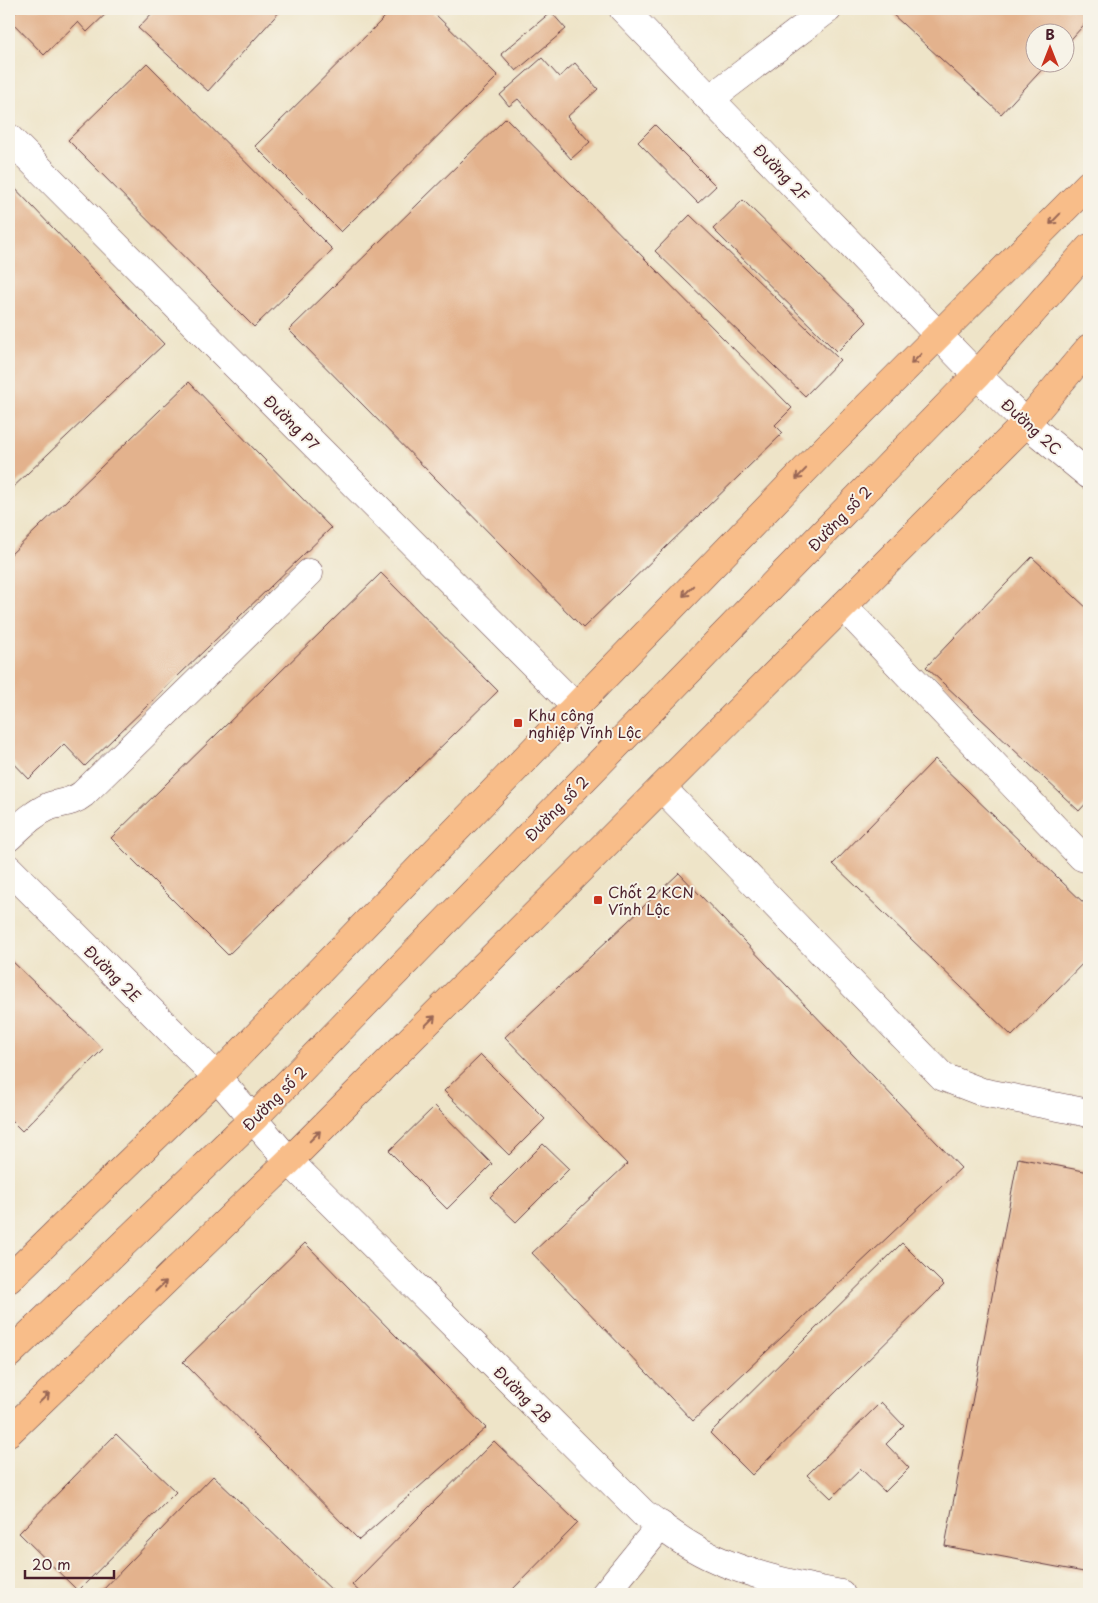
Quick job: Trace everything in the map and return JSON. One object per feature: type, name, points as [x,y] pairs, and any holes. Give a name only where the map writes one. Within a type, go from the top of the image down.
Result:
[{"type":"main road","points":[[9,1279],[217,1077],[828,446],[940,336],[1089,184]]},
{"type":"main road","name":"Đường số 2","points":[[9,1354],[253,1119],[977,375],[1089,248]]},
{"type":"main road","points":[[9,1432],[289,1161],[1026,423],[1089,348]]},
{"type":"street","name":"Đường 2F","points":[[623,9],[712,98],[977,375]]},
{"type":"street","points":[[712,98],[828,9]]},
{"type":"street","name":"Đường P7","points":[[9,138],[576,707]]},
{"type":"street","name":"Đường 2C","points":[[977,375],[1026,423],[1089,475]]},
{"type":"street","points":[[9,837],[42,810],[52,805],[75,800],[82,794],[308,573]]},
{"type":"street","points":[[843,606],[1082,857],[1089,859]]},
{"type":"street","points":[[662,788],[943,1076],[982,1092],[1089,1113]]},
{"type":"street","name":"Đường 2E","points":[[9,869],[217,1077],[253,1119]]},
{"type":"street","name":"Đường 2B","points":[[253,1119],[289,1161],[643,1513],[694,1549],[747,1570],[800,1586],[841,1594]]},
{"type":"street","points":[[605,1594],[660,1525]]},
{"type":"building","points":[[19,9],[111,9],[87,32],[78,22],[44,55],[9,19]]},
{"type":"building","points":[[156,9],[282,9],[208,91],[138,28]]},
{"type":"building","points":[[393,9],[430,9],[498,76],[341,232],[255,146]]},
{"type":"building","points":[[895,9],[1089,9],[1089,19],[1076,34],[1076,22],[1026,22],[1026,72],[1040,72],[1001,114],[891,13]]},
{"type":"building","points":[[551,12],[566,29],[516,71],[501,54]]},
{"type":"building","points":[[542,58],[559,77],[575,63],[598,89],[567,117],[590,142],[571,159],[518,99],[509,106],[500,95]]},
{"type":"building","points":[[147,63],[333,250],[254,327],[68,140]]},
{"type":"building","points":[[506,118],[792,408],[775,425],[783,433],[583,628],[289,330]]},
{"type":"building","points":[[655,125],[716,186],[698,203],[638,142]]},
{"type":"building","points":[[9,182],[164,344],[9,491]]},
{"type":"building","points":[[743,200],[867,322],[837,352],[713,229]]},
{"type":"building","points":[[690,215],[840,360],[805,396],[655,251]]},
{"type":"building","points":[[189,382],[331,528],[85,766],[64,744],[29,779],[9,758],[9,556]]},
{"type":"building","points":[[1032,557],[1089,610],[1089,800],[1079,811],[926,667]]},
{"type":"building","points":[[381,573],[498,691],[228,955],[111,838]]},
{"type":"building","points":[[935,759],[1089,908],[1089,957],[1012,1036],[833,864]]},
{"type":"building","points":[[679,873],[961,1168],[693,1421],[532,1253],[627,1164],[505,1037]]},
{"type":"building","points":[[9,958],[103,1049],[22,1131],[9,1118]]},
{"type":"building","points":[[481,1055],[545,1119],[509,1155],[444,1091]]},
{"type":"building","points":[[435,1106],[492,1164],[447,1209],[389,1151]]},
{"type":"building","points":[[543,1144],[569,1169],[516,1222],[490,1197]]},
{"type":"building","points":[[1018,1158],[1089,1172],[1089,1573],[945,1546]]},
{"type":"building","points":[[305,1243],[486,1428],[359,1540],[183,1362]]},
{"type":"building","points":[[902,1243],[944,1285],[752,1475],[710,1433]]},
{"type":"building","points":[[881,1402],[904,1426],[886,1444],[909,1468],[885,1492],[861,1469],[831,1498],[807,1475]]},
{"type":"building","points":[[116,1434],[176,1492],[78,1591],[19,1533]]},
{"type":"building","points":[[494,1441],[578,1523],[508,1594],[362,1594],[352,1585]]},
{"type":"building","points":[[213,1476],[336,1594],[99,1594]]},
{"type":"place","name":"Khu công nghiệp Vĩnh Lộc","points":[[518,723]]},
{"type":"place","name":"Chốt 2 KCN Vĩnh Lộc","points":[[598,900]]}]
